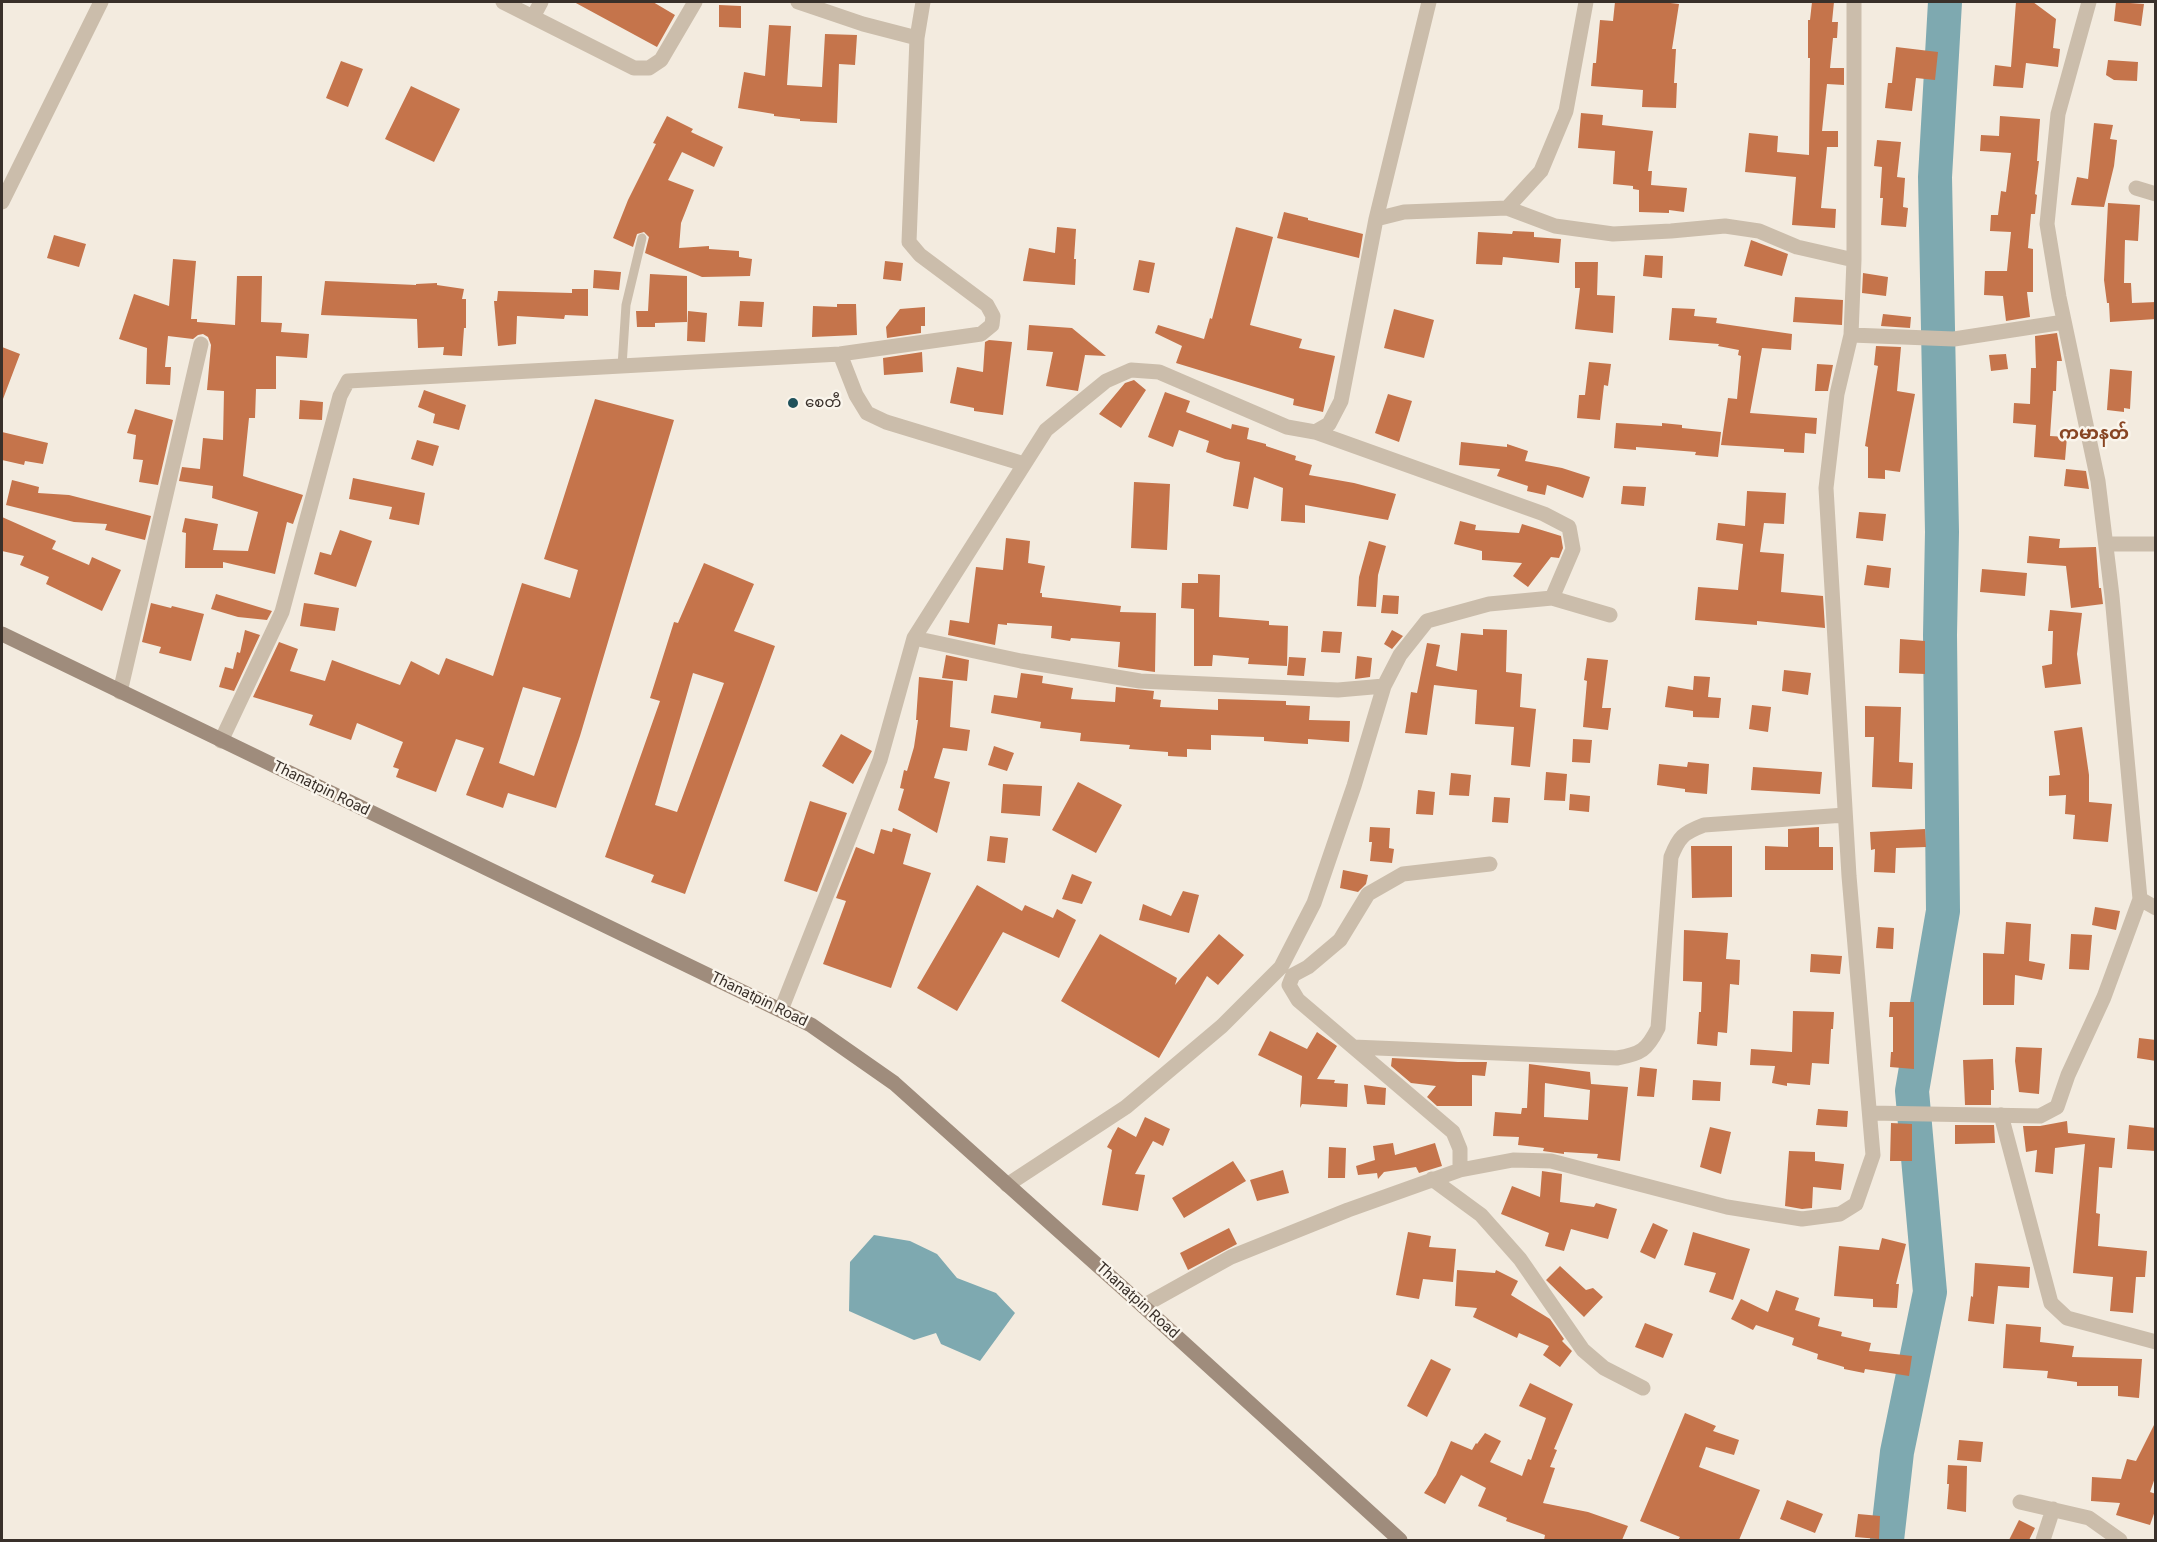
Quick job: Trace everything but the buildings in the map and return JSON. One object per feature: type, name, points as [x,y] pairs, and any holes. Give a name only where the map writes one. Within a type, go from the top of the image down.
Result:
[{"type":"main road","name":"Thanatpin Road","points":[[2,634],[811,1025],[894,1083],[1400,1540]]},
{"type":"street","points":[[2,202],[101,2]]},
{"type":"street","points":[[502,2],[634,68],[649,68],[661,60],[695,2]]},
{"type":"street","points":[[533,17],[541,2]]},
{"type":"street","points":[[798,2],[863,24],[917,38]]},
{"type":"street","points":[[221,741],[282,612],[340,396],[348,381],[840,354],[981,333],[992,325],[993,316],[987,305],[920,255],[909,242],[917,38],[922,2]]},
{"type":"street","points":[[1315,432],[1329,424],[1341,401],[1376,219],[1429,2]]},
{"type":"street","points":[[1507,208],[1541,171],[1566,111],[1586,2]]},
{"type":"street","points":[[1143,1306],[1231,1257],[1348,1210],[1460,1170],[1513,1160],[1551,1161],[1727,1207],[1802,1219],[1840,1214],[1856,1204],[1873,1155],[1849,876],[1826,488],[1837,394],[1851,335],[1854,260],[1854,2]]},
{"type":"street","points":[[1870,1113],[2040,1116],[2057,1107],[2068,1075],[2104,997],[2140,899],[2098,481],[2064,322],[2047,224],[2058,114],[2089,2]]},
{"type":"street","points":[[2136,188],[2156,194]]},
{"type":"street","points":[[1376,219],[1404,212],[1507,208],[1556,226],[1612,234],[1725,226],[1759,231],[1797,247],[1854,260]]},
{"type":"street","points":[[1851,335],[1907,339],[1954,339],[2064,322]]},
{"type":"street","points":[[120,692],[201,344]]},
{"type":"street","points":[[840,354],[856,395],[867,413],[886,422],[1024,464]]},
{"type":"street","points":[[781,1010],[880,760],[914,638],[1046,430],[1106,381],[1131,370],[1159,372],[1287,427],[1315,432],[1544,514],[1569,527],[1572,536],[1573,549],[1552,598]]},
{"type":"street","points":[[2106,544],[2156,544]]},
{"type":"street","points":[[1007,1185],[1126,1107],[1222,1026],[1281,967],[1314,903],[1354,786],[1384,686],[1400,655],[1427,621],[1489,604],[1552,598],[1610,615]]},
{"type":"street","points":[[914,638],[1021,661],[1140,681],[1338,690],[1384,686]]},
{"type":"street","points":[[1353,1047],[1617,1058],[1636,1054],[1650,1044],[1658,1028],[1671,857],[1681,837],[1686,832],[1704,825],[1845,815]]},
{"type":"street","points":[[1460,1170],[1460,1149],[1453,1132],[1298,1000],[1289,985],[1293,975],[1308,967],[1340,940],[1368,894],[1402,874],[1490,864]]},
{"type":"street","points":[[2140,899],[2156,908]]},
{"type":"street","points":[[2001,1115],[2052,1303],[2067,1318],[2156,1342]]},
{"type":"street","points":[[1432,1179],[1481,1215],[1520,1259],[1583,1350],[1604,1368],[1643,1388]]},
{"type":"street","points":[[2020,1502],[2089,1518],[2120,1540]]},
{"type":"street","points":[[2043,1540],[2053,1509]]},
{"type":"lane","points":[[622,366],[626,305],[642,238]]},
{"type":"water","points":[[874,1235],[910,1241],[937,1254],[957,1278],[996,1293],[1015,1313],[980,1361],[941,1344],[936,1333],[914,1340],[849,1311],[850,1262]]},
{"type":"waterway","points":[[1887,1540],[1897,1452],[1930,1292],[1912,1091],[1943,911],[1940,635],[1942,532],[1935,177],[1945,2]]},
{"type":"place","name":"စေတီ","points":[[793,403]]},
{"type":"district","name":"ကမာနတ်","points":[[2094,434]]}]
